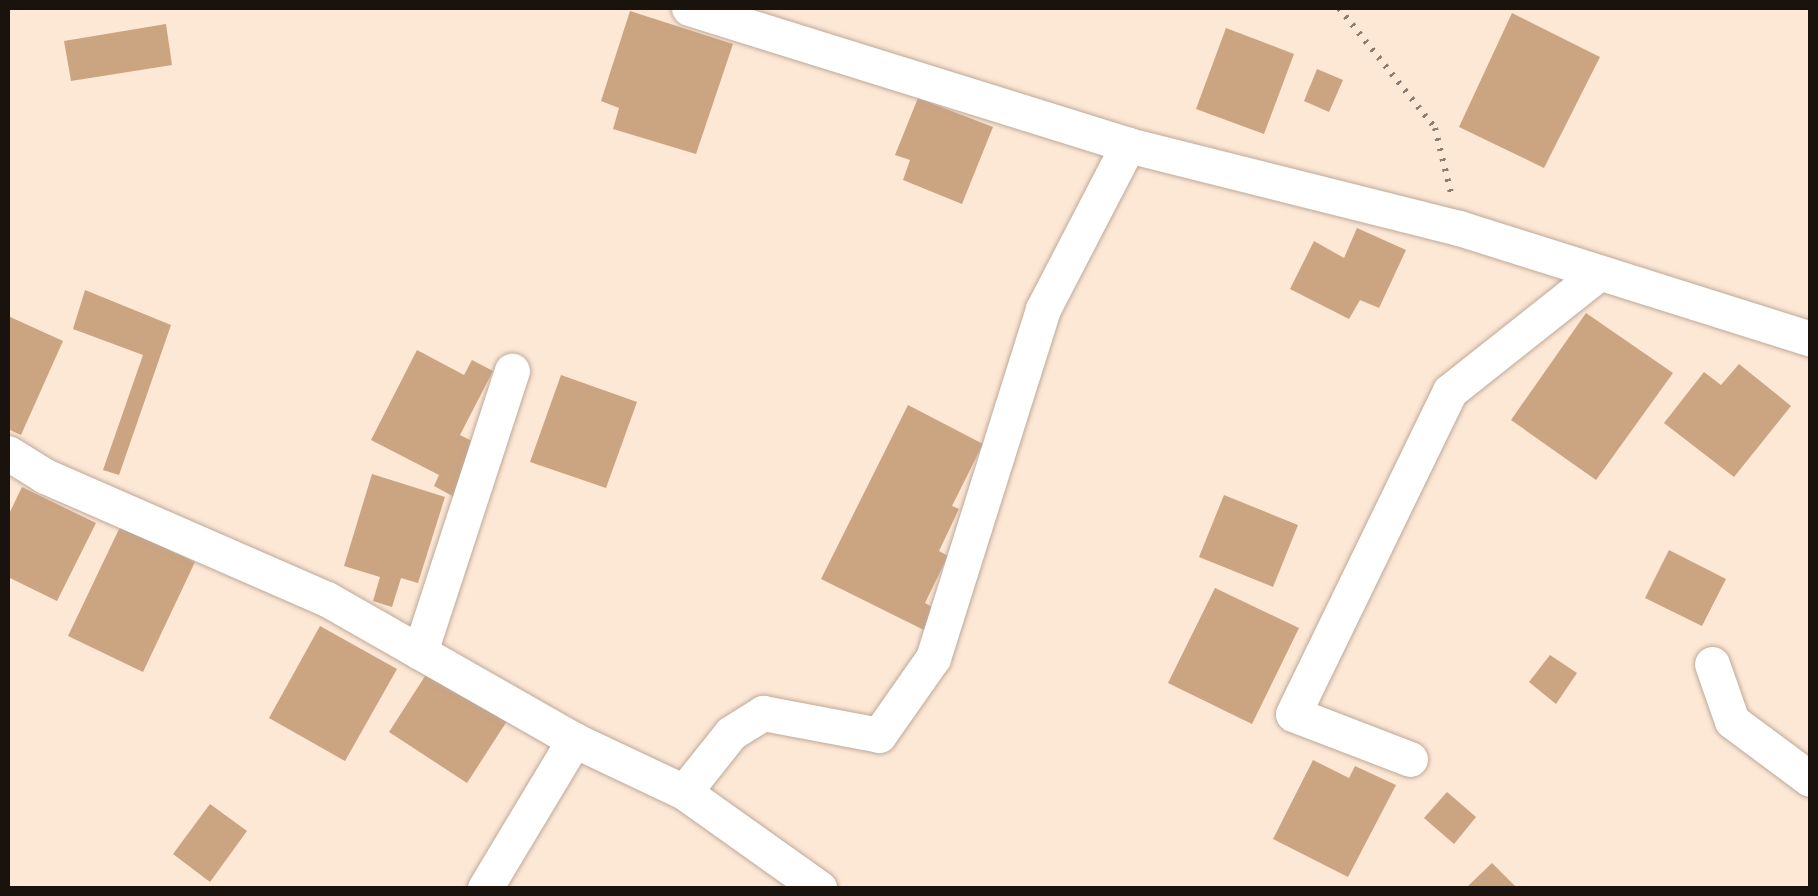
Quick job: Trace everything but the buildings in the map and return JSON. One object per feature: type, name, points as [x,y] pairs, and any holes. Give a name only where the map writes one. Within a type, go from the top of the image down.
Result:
[{"type":"street","points":[[689,8],[1128,145],[1460,228],[1810,339]]},
{"type":"street","points":[[684,792],[730,734],[763,712],[879,735],[933,658],[1043,309],[1128,145]]},
{"type":"street","points":[[1410,759],[1294,714],[1450,391],[1599,273]]},
{"type":"street","points":[[420,652],[512,371]]},
{"type":"street","points":[[8,452],[45,476],[327,599],[574,740],[684,792],[819,888]]},
{"type":"street","points":[[1712,664],[1732,721],[1810,779]]},
{"type":"street","points":[[485,888],[574,740]]},
{"type":"path","points":[[1340,8],[1436,128],[1460,228]]}]
